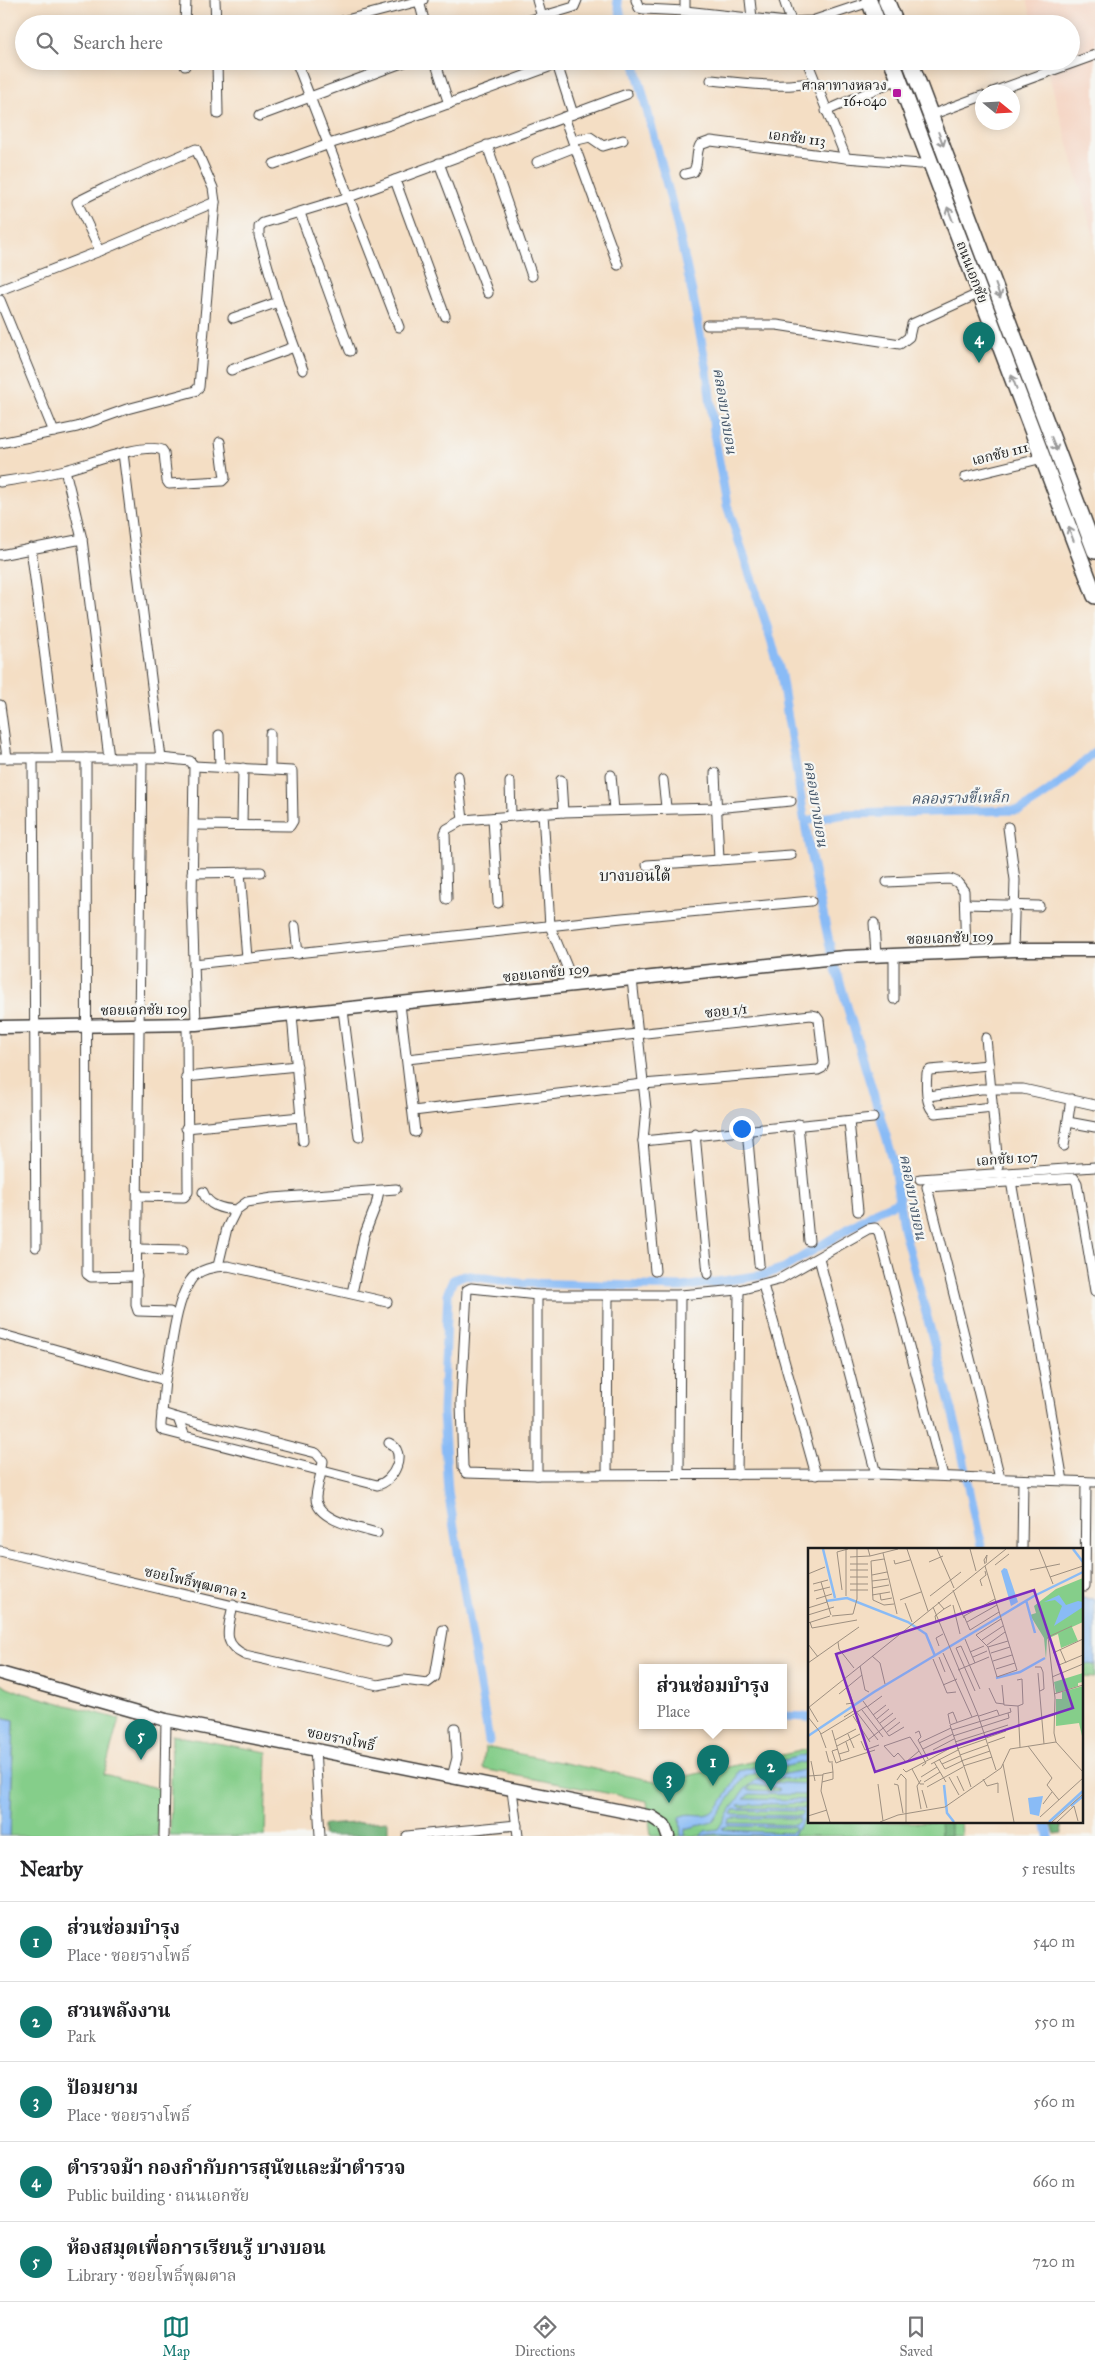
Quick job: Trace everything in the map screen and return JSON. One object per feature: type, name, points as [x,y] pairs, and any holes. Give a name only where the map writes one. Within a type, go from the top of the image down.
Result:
[{"type":"main road","points":[[886,0],[892,15]]},
{"type":"main road","points":[[869,1],[874,15]]},
{"type":"main road","name":"ถนนเอกชัย","points":[[895,70],[1095,596]]},
{"type":"main road","name":"ถนนเอกชัย","points":[[914,70],[1095,551]]},
{"type":"street","points":[[185,15],[186,0]]},
{"type":"street","points":[[215,0],[216,15]]},
{"type":"street","points":[[365,15],[421,0],[424,15]]},
{"type":"street","points":[[537,0],[542,15]]},
{"type":"street","points":[[555,15],[574,7],[577,0]]},
{"type":"street","points":[[636,0],[639,8],[723,15]]},
{"type":"street","points":[[685,0],[685,11]]},
{"type":"street","points":[[750,0],[752,15]]},
{"type":"street","points":[[784,0],[789,15]]},
{"type":"street","points":[[829,15],[869,1]]},
{"type":"street","points":[[1080,60],[1095,55]]},
{"type":"street","points":[[217,70],[218,114]]},
{"type":"street","points":[[299,70],[398,327]]},
{"type":"street","points":[[258,116],[382,70]]},
{"type":"street","points":[[438,70],[449,104]]},
{"type":"street","points":[[274,164],[449,104],[538,70]]},
{"type":"street","points":[[558,70],[574,144],[618,265]]},
{"type":"street","points":[[810,70],[846,158]]},
{"type":"street","points":[[1012,85],[1054,70]]},
{"type":"street","points":[[826,111],[898,79]]},
{"type":"street","points":[[711,80],[768,85],[802,85],[815,82]]},
{"type":"street","points":[[303,370],[278,302],[259,236],[259,227],[263,222],[300,213],[349,197],[627,94]]},
{"type":"street","points":[[931,115],[975,99]]},
{"type":"street","points":[[537,162],[590,137],[600,146],[623,140]]},
{"type":"street","name":"เอกชัย 113","points":[[685,174],[696,169],[697,149],[704,142],[846,158],[920,164],[930,163]]},
{"type":"street","points":[[487,145],[532,276]]},
{"type":"street","points":[[0,443],[77,427],[127,409],[195,391],[198,387],[215,202],[213,188],[196,149],[104,188],[77,202],[100,250]]},
{"type":"street","points":[[439,163],[488,293]]},
{"type":"street","points":[[394,180],[445,316]]},
{"type":"street","points":[[0,290],[215,202]]},
{"type":"street","points":[[300,213],[350,351]]},
{"type":"street","points":[[707,324],[790,326],[900,344],[909,337],[912,324],[980,293]]},
{"type":"street","points":[[0,300],[54,432]]},
{"type":"street","points":[[233,318],[278,302]]},
{"type":"street","points":[[231,370],[294,347]]},
{"type":"street","points":[[0,482],[65,470],[144,448],[162,450],[164,453],[167,483],[171,485],[217,482],[225,478],[220,442]]},
{"type":"street","points":[[123,453],[161,758]]},
{"type":"street","name":"เอกชัย 111","points":[[965,477],[1043,458]]},
{"type":"street","points":[[65,470],[82,539],[109,758]]},
{"type":"street","points":[[0,555],[82,539]]},
{"type":"street","points":[[31,548],[58,758]]},
{"type":"street","points":[[0,705],[3,758],[185,759],[194,766],[192,873],[194,964],[186,1078],[186,1195],[138,1196]]},
{"type":"street","points":[[270,734],[270,768]]},
{"type":"street","points":[[220,736],[220,767]]},
{"type":"street","points":[[33,758],[36,1247]]},
{"type":"street","points":[[86,758],[87,1274],[91,1277],[137,1276]]},
{"type":"street","points":[[142,759],[138,1311],[170,1312]]},
{"type":"street","points":[[194,766],[270,768],[289,770],[293,774],[292,824],[290,826],[194,825]]},
{"type":"street","points":[[242,824],[243,768]]},
{"type":"street","points":[[715,773],[715,808],[719,860]]},
{"type":"street","points":[[612,775],[614,810]]},
{"type":"street","points":[[458,776],[463,820]]},
{"type":"street","points":[[561,780],[564,812]]},
{"type":"street","points":[[663,780],[666,808]]},
{"type":"street","points":[[510,782],[511,815]]},
{"type":"street","points":[[447,899],[445,833],[447,829],[463,820],[564,812],[715,808],[791,801]]},
{"type":"street","points":[[543,813],[550,926],[565,961],[568,986]]},
{"type":"street","points":[[493,818],[498,903]]},
{"type":"street","points":[[1008,827],[1014,863],[1015,905],[1012,950]]},
{"type":"street","points":[[647,865],[791,855]]},
{"type":"street","points":[[240,872],[247,958]]},
{"type":"street","points":[[192,873],[261,872]]},
{"type":"street","points":[[887,882],[950,879],[957,882],[964,891],[966,952]]},
{"type":"street","points":[[194,964],[550,926],[811,901]]},
{"type":"street","points":[[965,904],[1039,906]]},
{"type":"street","points":[[874,923],[876,956]]},
{"type":"street","points":[[295,926],[298,954]]},
{"type":"street","name":"ซอยเอกชัย 109","points":[[0,1027],[191,1024],[343,1010],[845,957],[1012,950],[1095,950]]},
{"type":"street","points":[[894,955],[894,999]]},
{"type":"street","points":[[632,979],[646,1109],[643,1141],[655,1270]]},
{"type":"street","points":[[400,1004],[415,1132]]},
{"type":"street","points":[[343,1010],[358,1137]]},
{"type":"street","points":[[292,1015],[303,1141]]},
{"type":"street","name":"ซอย 1/1","points":[[407,1059],[816,1016],[819,1020],[824,1063],[822,1068],[818,1070],[644,1084]]},
{"type":"street","points":[[986,1038],[998,1166]]},
{"type":"street","points":[[989,1064],[930,1070],[927,1073],[928,1096],[930,1109],[935,1113],[993,1107]]},
{"type":"street","points":[[186,1078],[297,1066]]},
{"type":"street","points":[[413,1111],[644,1084]]},
{"type":"street","points":[[928,1096],[992,1088],[1035,1090],[1095,1105]]},
{"type":"street","points":[[1064,1146],[1070,1099]]},
{"type":"street","points":[[186,1128],[301,1117]]},
{"type":"street","points":[[643,1141],[695,1134],[873,1118]]},
{"type":"street","points":[[849,1121],[858,1211]]},
{"type":"street","points":[[1068,1122],[1095,1127]]},
{"type":"street","points":[[798,1124],[809,1241]]},
{"type":"street","points":[[747,1129],[759,1264]]},
{"type":"street","points":[[695,1134],[708,1274]]},
{"type":"street","name":"เอกชัย 107","points":[[920,1179],[1095,1167]]},
{"type":"street","points":[[1000,1478],[927,1190],[928,1187],[931,1185],[1074,1178],[1077,1183],[1095,1292]]},
{"type":"street","points":[[1011,1181],[1063,1481]]},
{"type":"street","points":[[218,1266],[227,1228],[236,1210],[247,1202],[396,1190]]},
{"type":"street","points":[[203,1192],[209,1203],[224,1209],[236,1210]]},
{"type":"street","points":[[352,1294],[364,1236],[376,1205],[378,1192]]},
{"type":"street","points":[[948,1476],[879,1232],[875,1228],[868,1229],[819,1258],[764,1285],[739,1290],[680,1295],[537,1295],[471,1288],[466,1290],[461,1402],[463,1467],[466,1473],[537,1475],[876,1474],[1091,1482],[1085,1586]]},
{"type":"street","points":[[138,1249],[182,1250]]},
{"type":"street","points":[[819,1258],[876,1474]]},
{"type":"street","points":[[387,1302],[228,1266],[218,1266],[206,1270],[190,1280],[180,1309],[165,1380],[161,1429],[322,1472],[382,1484],[394,1472],[399,1454],[396,1447],[389,1443]]},
{"type":"street","points":[[764,1285],[816,1475]]},
{"type":"street","points":[[737,1475],[739,1290]]},
{"type":"street","points":[[537,1295],[537,1475]]},
{"type":"street","points":[[607,1474],[608,1295]]},
{"type":"street","points":[[679,1474],[680,1295]]},
{"type":"street","points":[[0,1334],[165,1380]]},
{"type":"street","points":[[162,1413],[316,1453],[323,1461],[316,1498],[322,1512],[334,1519],[377,1533]]},
{"type":"street","points":[[178,1418],[185,1436]]},
{"type":"street","points":[[1022,1548],[1023,1480]]},
{"type":"street","name":"ซอยโพธิ์พุฒตาล 2","points":[[0,1551],[386,1642]]},
{"type":"street","points":[[233,1605],[228,1636],[230,1646],[245,1655],[378,1685],[404,1680],[432,1682],[435,1678],[443,1630]]},
{"type":"street","name":"ซอยรางโพธิ์","points":[[0,1673],[166,1720],[315,1748],[452,1778],[652,1817],[664,1826],[668,1836]]},
{"type":"street","points":[[164,1836],[166,1720]]},
{"type":"street","points":[[452,1778],[456,1758],[455,1728]]},
{"type":"street","points":[[315,1748],[320,1836]]},
{"type":"street","points":[[512,1790],[518,1836]]},
{"type":"street","points":[[408,1836],[517,1825]]},
{"type":"shaded area","points":[[1027,0],[1095,0],[1095,241],[1048,70],[1080,70],[1080,15],[1031,15]]},
{"type":"green space","points":[[1082,1663],[1095,1665],[1095,1678],[1082,1677]]},
{"type":"green space","points":[[0,1684],[23,1693],[119,1719],[104,1774],[160,1789],[158,1836],[10,1836],[14,1720],[0,1717]]},
{"type":"green space","points":[[172,1735],[267,1752],[265,1836],[170,1836]]},
{"type":"green space","points":[[485,1747],[660,1782],[808,1749],[808,1824],[961,1824],[962,1836],[651,1836],[647,1801],[483,1769]]},
{"type":"green space","points":[[388,1821],[388,1836],[323,1836],[323,1825]]},
{"type":"green space","points":[[940,1824],[950,1824],[950,1836],[941,1836]]},
{"type":"green space","points":[[1052,1824],[1061,1824],[1062,1833],[1055,1834]]},
{"type":"water","points":[[1082,1598],[1095,1599],[1095,1665],[1082,1663]]},
{"type":"water","points":[[0,1717],[14,1720],[10,1836],[0,1836]]},
{"type":"water","points":[[808,1754],[808,1761],[745,1776],[713,1822],[685,1829],[685,1836],[681,1836],[680,1817],[686,1814],[705,1815],[712,1812],[726,1795],[739,1771]]},
{"type":"water","points":[[808,1769],[803,1775],[808,1775],[808,1778],[767,1779],[764,1782],[808,1784],[808,1795],[750,1794],[743,1799],[808,1800],[808,1803],[738,1805],[741,1808],[806,1808],[808,1806],[808,1813],[792,1836],[715,1834],[700,1836],[705,1831],[718,1829],[742,1792],[756,1780]],"holes":[[[750,1786],[778,1788],[779,1791],[748,1790]],[[734,1810],[802,1811],[804,1813],[801,1816],[731,1814]],[[799,1818],[800,1820],[795,1825],[728,1823],[729,1819]],[[728,1826],[793,1827],[795,1830],[790,1833],[725,1830],[722,1828]]]},
{"type":"waterway","name":"คลองบางบอน","points":[[617,0],[621,15]]},
{"type":"waterway","name":"คลองบางบอน","points":[[636,70],[675,215],[692,292],[707,371],[715,439],[727,505],[781,675],[809,848],[832,956],[893,1159],[903,1227],[958,1433],[982,1548]]},
{"type":"waterway","name":"คลองรางขี้เหล็ก","points":[[805,821],[845,814],[1020,810],[1050,791],[1095,752]]},
{"type":"waterway","points":[[489,1741],[448,1491],[443,1412],[448,1292],[453,1280],[464,1275],[519,1283],[683,1287],[763,1275],[784,1268],[879,1210],[899,1201]]},
{"type":"waterway","points":[[787,1716],[808,1717]]},
{"type":"waterway","name":"คลองบางบอน","points":[[1046,1824],[1049,1836]]},
{"type":"place","name":"ศาลาทางหลวง 16+040","points":[[897,93]]},
{"type":"place","name":"ตำรวจม้า กองกำกับการสุนัขและม้าตำรวจ","points":[[979,363]]},
{"type":"place","name":"ห้องสมุดเพื่อการเรียนรู้ บางบอน","points":[[141,1760]]},
{"type":"place","name":"ส่วนซ่อมบำรุง","points":[[713,1786]]},
{"type":"place","name":"สวนพลังงาน","points":[[771,1791]]},
{"type":"place","name":"ป้อมยาม","points":[[669,1803]]},
{"type":"district","name":"บางบอนใต้","points":[[635,875]]}]
